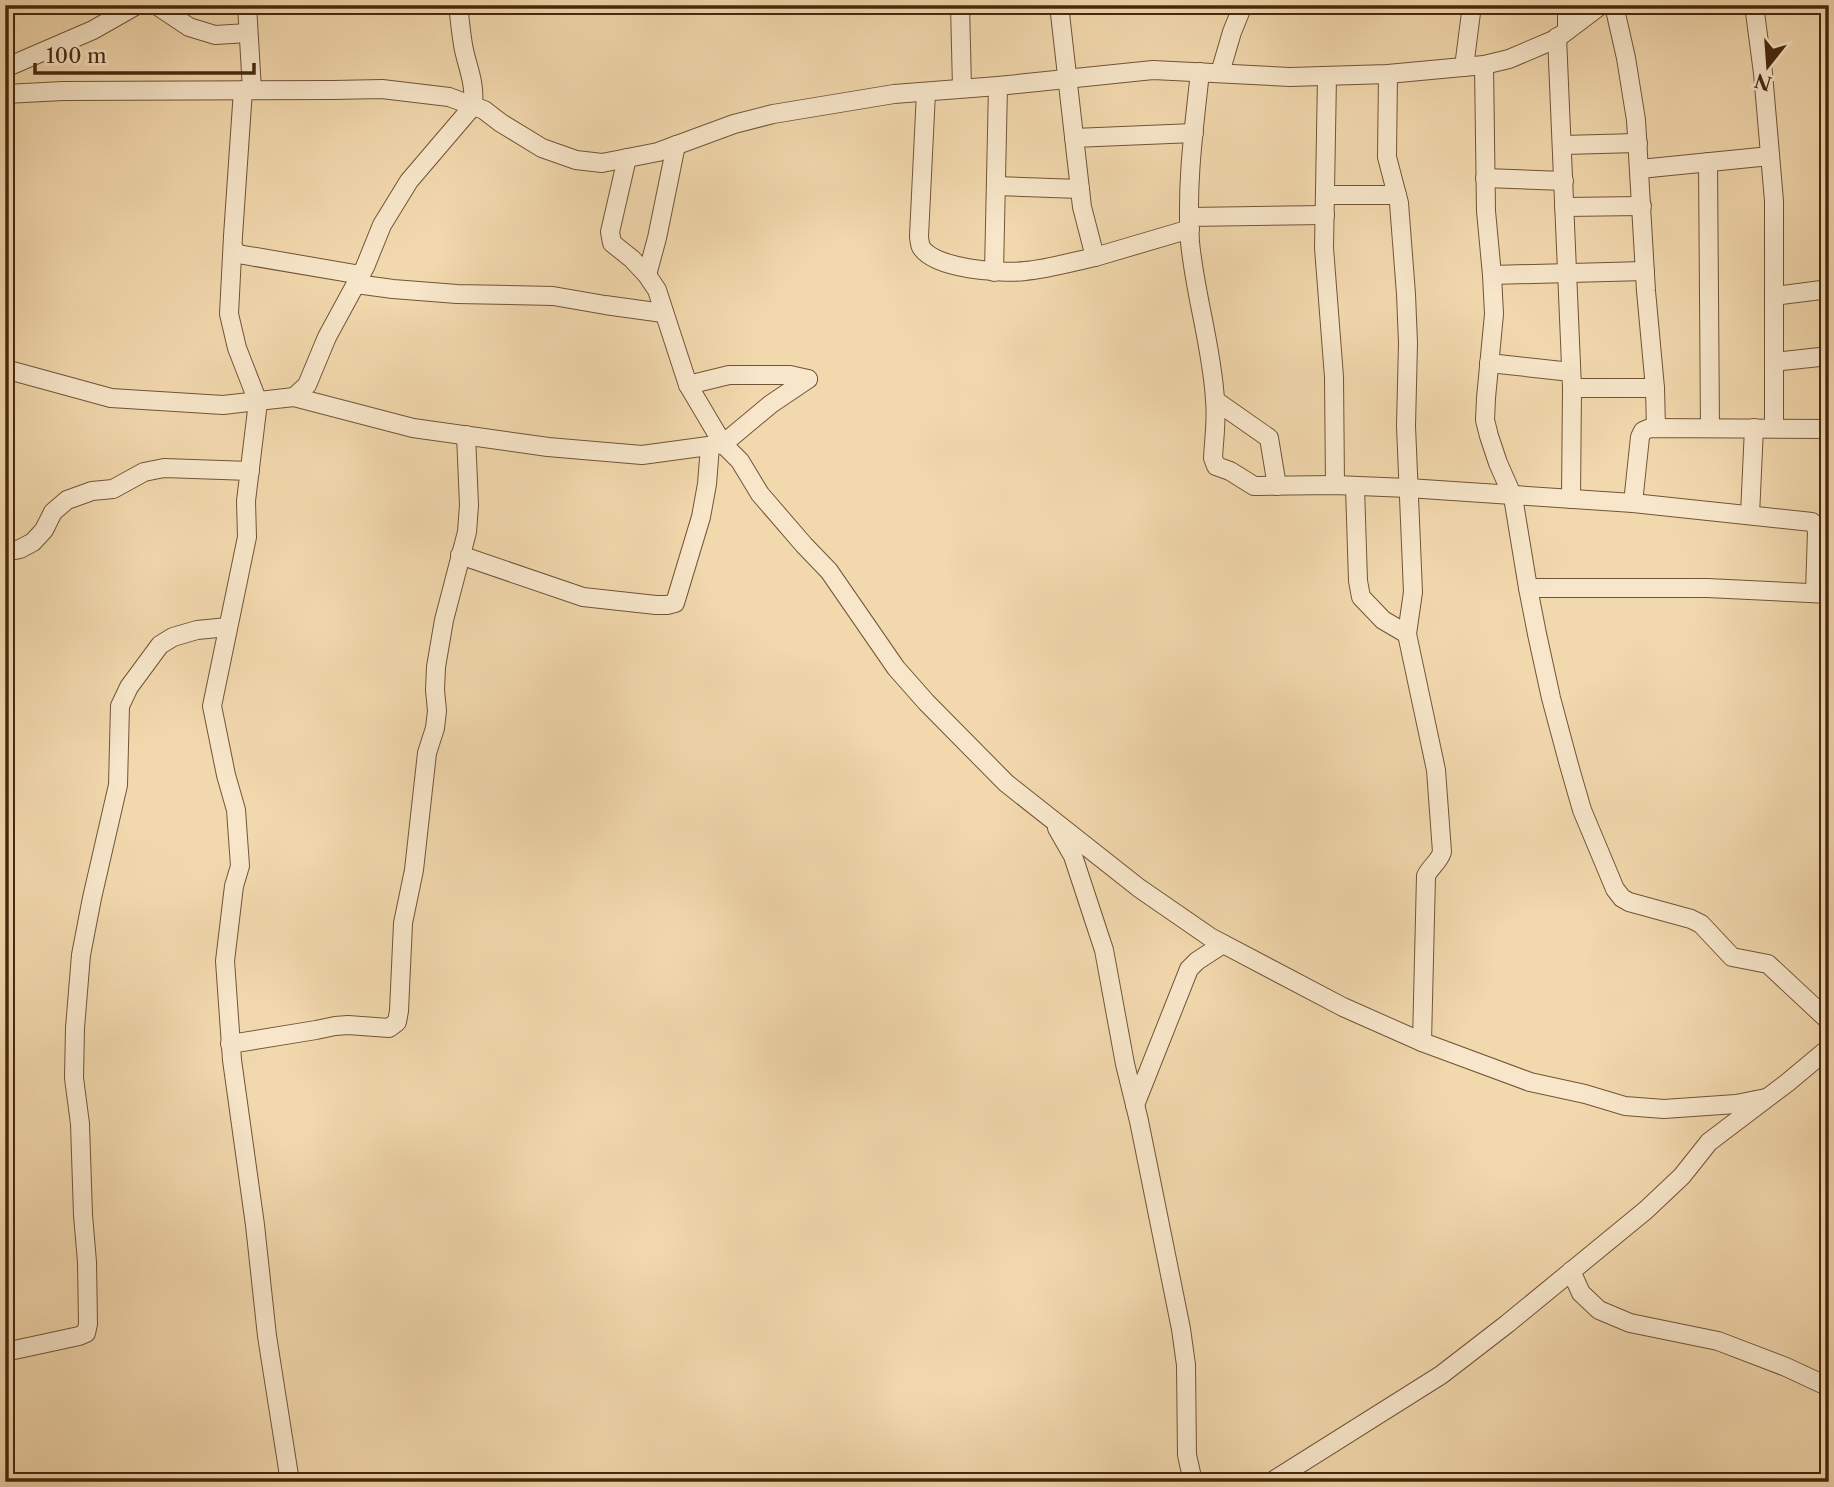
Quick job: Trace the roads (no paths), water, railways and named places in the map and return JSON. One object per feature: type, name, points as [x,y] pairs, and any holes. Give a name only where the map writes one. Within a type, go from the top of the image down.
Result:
[{"type":"street","points":[[5,68],[81,36],[137,5]]},
{"type":"street","points":[[156,5],[188,27],[215,35],[248,33]]},
{"type":"street","points":[[247,5],[248,90],[229,314],[237,348],[258,402],[246,501],[247,537],[212,706],[236,810],[240,866],[234,886],[225,961],[230,1044],[267,1336],[290,1482]]},
{"type":"street","points":[[294,397],[307,385],[327,337],[359,280],[383,225],[409,181],[473,106],[474,92],[464,51],[458,5]]},
{"type":"street","points":[[960,5],[962,88]]},
{"type":"street","points":[[1059,5],[1082,207],[1095,257]]},
{"type":"street","points":[[1220,73],[1243,5]]},
{"type":"street","points":[[1464,67],[1472,5]]},
{"type":"street","points":[[1567,5],[1562,34],[1564,207],[1572,380],[1571,499]]},
{"type":"street","points":[[5,94],[63,91],[382,89],[449,96],[484,110],[542,148],[576,160],[602,163],[658,152],[734,124],[773,114],[894,94],[1153,70],[1290,77],[1388,74],[1484,65],[1509,59],[1562,34],[1601,5]]},
{"type":"street","points":[[1614,5],[1636,120],[1656,428]]},
{"type":"street","points":[[1754,5],[1774,201],[1774,428]]},
{"type":"street","points":[[1484,65],[1486,211],[1494,314],[1485,420],[1498,463],[1513,496],[1528,588],[1551,698],[1582,810],[1615,889],[1622,898],[1701,924],[1732,957],[1768,964],[1829,1021]]},
{"type":"street","points":[[1200,72],[1190,175],[1190,223],[1193,264],[1216,401],[1216,466],[1254,485],[1408,488],[1633,503],[1812,522],[1817,531],[1822,594],[1707,588],[1528,588]]},
{"type":"street","points":[[1388,74],[1387,157],[1401,216],[1408,343],[1406,426],[1413,592],[1407,635],[1436,770],[1442,852],[1426,876],[1422,1042]]},
{"type":"street","points":[[1327,76],[1324,248],[1334,377],[1335,485]]},
{"type":"street","points":[[994,272],[998,86]]},
{"type":"street","points":[[926,92],[920,246],[930,255],[954,265],[994,272],[1025,271],[1095,257],[1190,223],[1325,215]]},
{"type":"street","points":[[1074,138],[1194,133]]},
{"type":"street","points":[[1563,145],[1638,143]]},
{"type":"street","points":[[648,275],[676,145]]},
{"type":"street","points":[[1640,169],[1770,156]]},
{"type":"street","points":[[627,158],[610,232],[612,243],[648,275],[657,290],[688,385],[716,445],[740,461],[760,494],[829,571],[896,668],[1006,783],[1139,888],[1210,937],[1343,1007],[1422,1042],[1530,1082],[1625,1106],[1664,1109],[1736,1104],[1766,1098]]},
{"type":"street","points":[[1708,162],[1710,428]]},
{"type":"street","points":[[1485,178],[1564,181]]},
{"type":"street","points":[[996,186],[1080,189]]},
{"type":"street","points":[[1325,195],[1397,195]]},
{"type":"street","points":[[1564,207],[1642,206]]},
{"type":"street","points":[[233,248],[238,254],[393,289],[457,294],[554,296],[663,313]]},
{"type":"street","points":[[1492,275],[1645,271]]},
{"type":"street","points":[[1774,296],[1829,289]]},
{"type":"street","points":[[1774,362],[1829,356]]},
{"type":"street","points":[[1489,363],[1572,380],[1655,388]]},
{"type":"street","points":[[5,369],[111,398],[223,405],[294,397],[413,428],[548,447],[642,455],[716,445],[808,379],[790,375],[729,375],[688,385]]},
{"type":"street","points":[[1216,401],[1269,438],[1277,486]]},
{"type":"street","points":[[1633,503],[1640,437],[1643,431],[1656,428],[1829,429]]},
{"type":"street","points":[[1750,515],[1754,428]]},
{"type":"street","points":[[230,1044],[335,1026],[389,1028],[397,1022],[403,923],[414,870],[428,753],[437,711],[436,667],[444,620],[467,531],[469,505],[466,435]]},
{"type":"street","points":[[460,555],[583,597],[656,605],[675,603],[701,517],[716,445]]},
{"type":"street","points":[[5,552],[20,549],[33,542],[44,530],[53,512],[68,500],[92,491],[113,489],[144,472],[164,468],[250,471]]},
{"type":"street","points":[[1355,487],[1358,581],[1361,597],[1383,620],[1407,635]]},
{"type":"street","points":[[5,1352],[79,1336],[86,1333],[88,1324],[80,1124],[74,1078],[75,1028],[81,955],[118,785],[120,706],[129,687],[160,645],[173,637],[197,630],[228,626]]},
{"type":"street","points":[[1053,820],[1073,856],[1104,950],[1181,1329],[1186,1365],[1187,1455],[1193,1482]]},
{"type":"street","points":[[1135,1105],[1189,969],[1223,944]]},
{"type":"street","points":[[1271,1482],[1441,1376],[1646,1210],[1682,1176],[1709,1142],[1829,1048]]},
{"type":"street","points":[[1571,1271],[1581,1293],[1599,1310],[1630,1323],[1718,1341],[1829,1387]]}]
